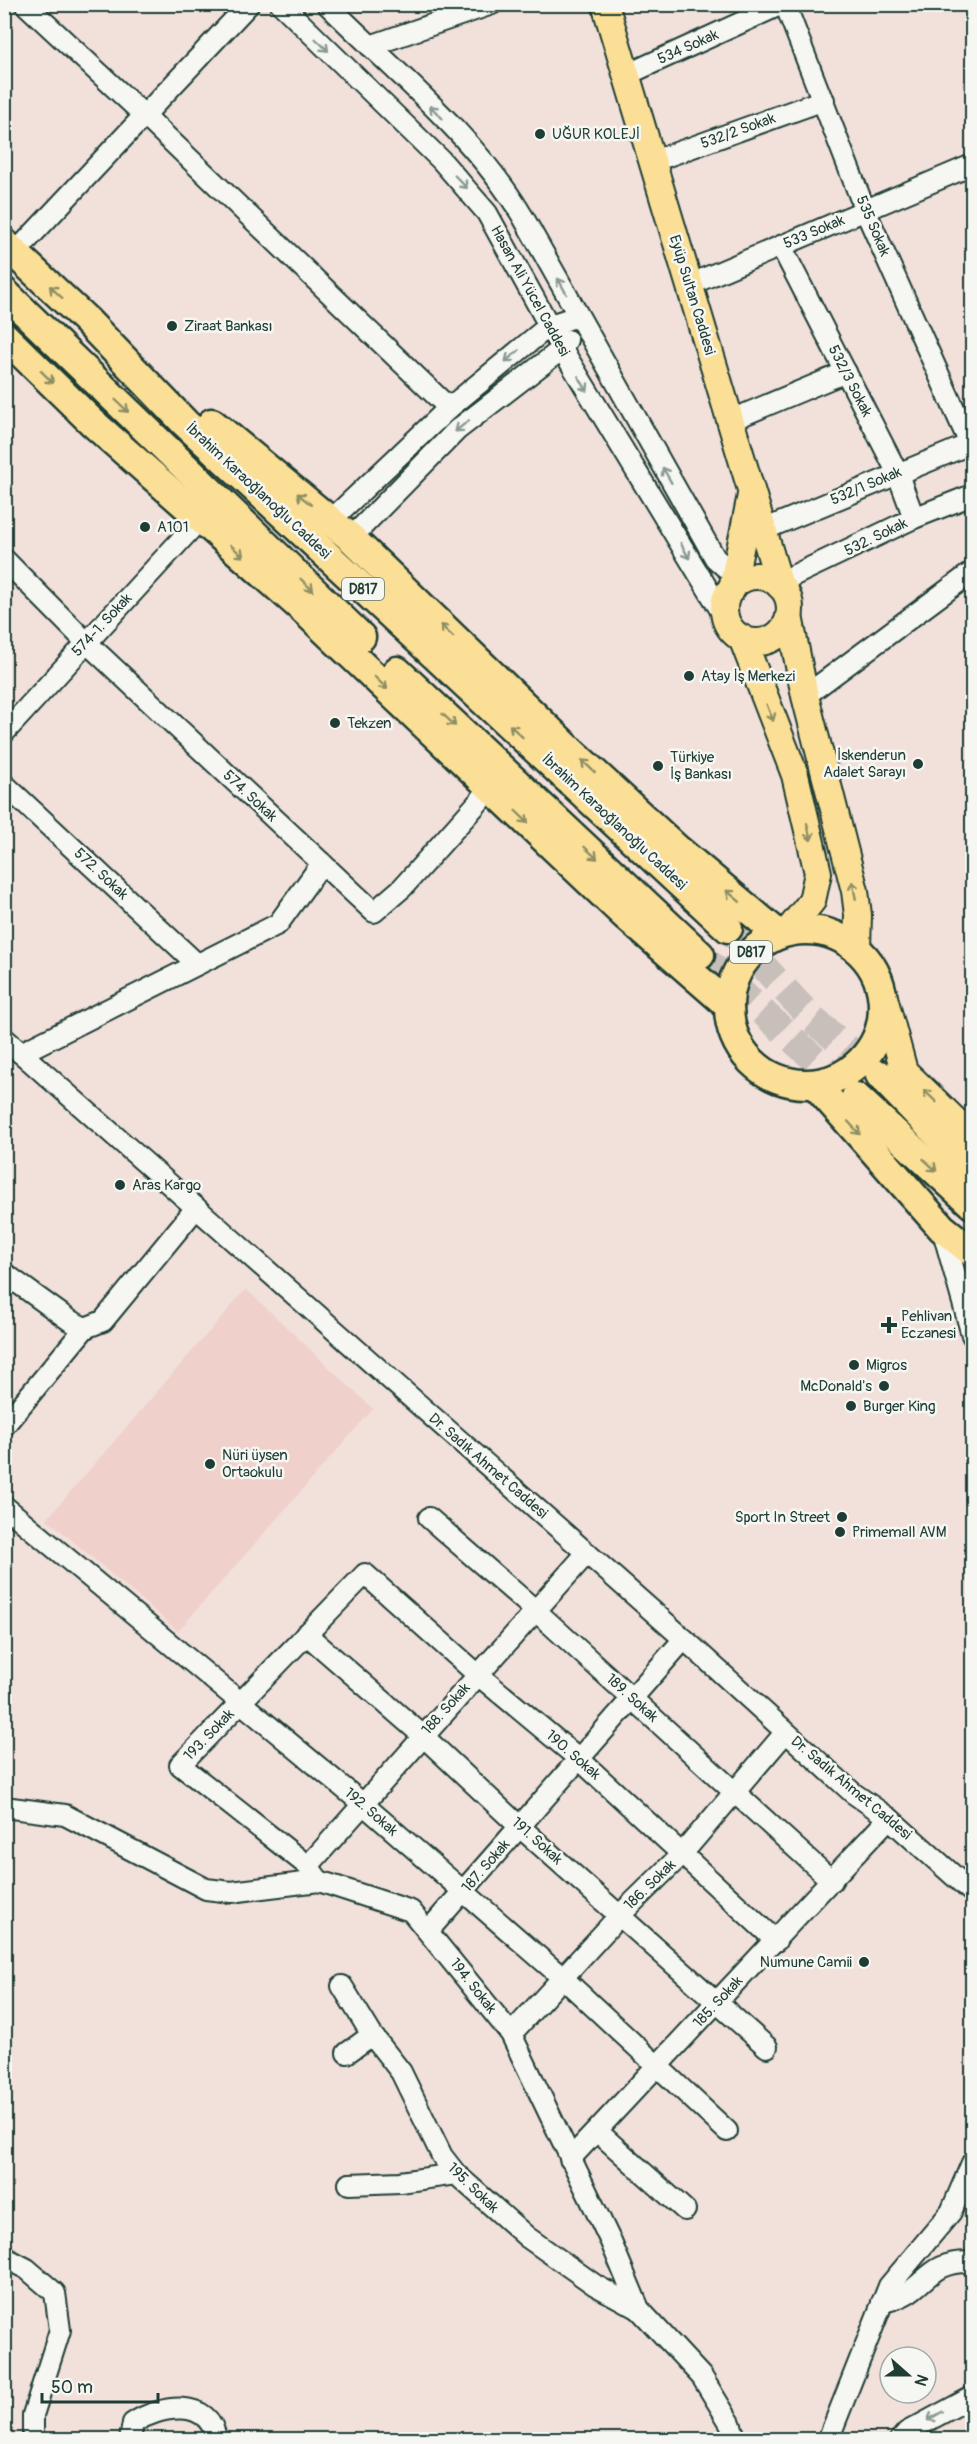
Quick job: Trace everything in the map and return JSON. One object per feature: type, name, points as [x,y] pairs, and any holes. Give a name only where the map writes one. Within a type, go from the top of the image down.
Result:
[{"type":"highway","name":"İbrahim Karaoğlanoğlu Caddesi","points":[[10,248],[86,320],[185,423],[728,928]]},
{"type":"highway","name":"İbrahim Karaoğlanoğlu Caddesi","points":[[4,292],[360,637],[700,955]]},
{"type":"highway","points":[[86,320],[340,529],[678,850],[783,932]]},
{"type":"highway","points":[[4,336],[93,423],[303,610],[626,916],[728,1005]]},
{"type":"highway","name":"D817","points":[[820,931],[836,935],[857,948],[873,967],[882,990],[883,1016],[876,1041],[861,1062],[840,1077],[815,1084],[789,1083],[764,1073],[744,1055],[732,1032],[728,1005],[732,983],[742,962],[758,945],[783,932],[820,931]]},
{"type":"highway","points":[[880,1075],[972,1170]]},
{"type":"highway","points":[[815,1084],[942,1228],[972,1252]]},
{"type":"highway","points":[[856,1097],[972,1204]]},
{"type":"main road","name":"Eyüp Sultan Caddesi","points":[[605,4],[763,530],[757,581]]},
{"type":"main road","points":[[752,492],[757,581],[789,605],[789,616],[805,696],[855,891],[858,915],[857,948]]},
{"type":"main road","points":[[757,581],[726,598],[726,619],[730,629],[742,638],[759,642],[769,640],[785,626],[789,616]]},
{"type":"main road","points":[[742,638],[795,775],[818,873],[812,901],[783,932]]},
{"type":"main road","points":[[882,990],[904,1071],[972,1137]]},
{"type":"street","points":[[25,4],[449,408]]},
{"type":"street","points":[[10,248],[144,115],[249,4]]},
{"type":"street","name":"Hasan Ali Yücel Caddesi","points":[[280,4],[471,192],[487,213],[562,349],[726,619]]},
{"type":"street","points":[[327,4],[494,173],[519,210],[710,549],[725,567],[757,581]]},
{"type":"street","points":[[370,46],[492,4]]},
{"type":"street","name":"534 Sokak","points":[[626,75],[784,4]]},
{"type":"street","name":"535 Sokak","points":[[784,4],[824,100],[865,210],[970,444]]},
{"type":"street","name":"532/2 Sokak","points":[[651,162],[824,100]]},
{"type":"street","name":"533 Sokak","points":[[689,285],[972,165]]},
{"type":"street","name":"532/3 Sokak","points":[[781,246],[897,472],[914,518]]},
{"type":"street","points":[[340,529],[449,408],[550,326],[578,316]]},
{"type":"street","points":[[340,529],[457,430],[562,349],[578,316]]},
{"type":"street","points":[[729,421],[846,372]]},
{"type":"street","name":"532/1 Sokak","points":[[763,530],[897,472],[970,444]]},
{"type":"street","name":"532. Sokak","points":[[757,581],[972,495]]},
{"type":"street","name":"574-1. Sokak","points":[[4,733],[201,518]]},
{"type":"street","name":"574. Sokak","points":[[6,563],[86,642],[374,912],[402,888],[491,788]]},
{"type":"street","points":[[805,696],[972,572]]},
{"type":"street","name":"572. Sokak","points":[[4,784],[197,964]]},
{"type":"street","points":[[21,1053],[278,924],[322,863]]},
{"type":"street","name":"Dr. Sadık Ahmet Caddesi","points":[[4,1038],[684,1639],[853,1793],[889,1818],[972,1892]]},
{"type":"street","points":[[4,1426],[86,1328],[103,1321],[196,1208]]},
{"type":"street","points":[[942,1228],[972,1335]]},
{"type":"street","points":[[4,1273],[69,1320],[86,1328]]},
{"type":"street","name":"192. Sokak","points":[[4,1506],[363,1804],[564,1979],[728,2131]]},
{"type":"street","name":"189. Sokak","points":[[429,1518],[536,1611],[832,1881]]},
{"type":"street","name":"188. Sokak","points":[[313,1874],[363,1804],[422,1735],[587,1553]]},
{"type":"street","name":"193. Sokak","points":[[313,1874],[180,1765],[365,1574]]},
{"type":"street","name":"190. Sokak","points":[[365,1574],[477,1674],[578,1758],[776,1941]]},
{"type":"street","name":"191. Sokak","points":[[306,1634],[422,1735],[520,1827],[767,2047]]},
{"type":"street","name":"187. Sokak","points":[[429,1930],[684,1639]]},
{"type":"street","name":"186. Sokak","points":[[511,2034],[564,1979],[620,1915],[681,1855],[785,1733]]},
{"type":"street","name":"194. Sokak","points":[[4,1807],[64,1815],[206,1889],[231,1892],[313,1874],[411,1911],[429,1930],[511,2034],[611,2242],[639,2309],[702,2377],[730,2423],[736,2439]]},
{"type":"street","name":"185. Sokak","points":[[570,2159],[889,1818]]},
{"type":"street","name":"195. Sokak","points":[[342,1986],[372,2035],[401,2072],[442,2156],[456,2174],[527,2237],[595,2285],[639,2309]]},
{"type":"street","points":[[347,2053],[372,2035]]},
{"type":"street","points":[[597,2131],[685,2210]]},
{"type":"street","points":[[828,2439],[866,2349],[889,2286],[951,2212],[972,2163]]},
{"type":"street","points":[[349,2184],[456,2174]]},
{"type":"street","points":[[4,2257],[27,2269],[55,2293],[60,2330],[33,2415],[33,2439]]},
{"type":"street","points":[[882,2302],[900,2299],[916,2289],[933,2270],[942,2265],[955,2261],[972,2262]]},
{"type":"street","points":[[900,2439],[908,2432],[972,2397]]},
{"type":"street","points":[[130,2439],[133,2422],[148,2413],[185,2406],[205,2416],[216,2439]]},
{"type":"shaded area","name":"Nüri üysen Ortaokulu","points":[[246,1289],[373,1409],[178,1631],[47,1519]]},
{"type":"waterway","points":[[957,2440],[972,2431]]},
{"type":"tunnel","points":[[728,928],[812,1019],[880,1075]]},
{"type":"tunnel","points":[[700,955],[856,1097]]},
{"type":"place","name":"UĞUR KOLEJİ","points":[[540,134]]},
{"type":"place","name":"Ziraat Bankası","points":[[172,326]]},
{"type":"place","name":"A101","points":[[145,527]]},
{"type":"place","name":"Atay İş Merkezi","points":[[689,676]]},
{"type":"place","name":"Tekzen","points":[[335,723]]},
{"type":"place","name":"İskenderun Adalet Sarayı","points":[[918,764]]},
{"type":"place","name":"Türkiye İş Bankası","points":[[658,766]]},
{"type":"place","name":"Aras Kargo","points":[[120,1185]]},
{"type":"place","name":"Pehlivan Eczanesi","points":[[889,1325]]},
{"type":"place","name":"Migros","points":[[854,1365]]},
{"type":"place","name":"McDonald's","points":[[884,1386]]},
{"type":"place","name":"Burger King","points":[[851,1406]]},
{"type":"place","name":"Nüri üysen Ortaokulu","points":[[210,1464]]},
{"type":"place","name":"Sport In Street","points":[[842,1517]]},
{"type":"place","name":"Primemall AVM","points":[[840,1532]]},
{"type":"place","name":"Numune Camii","points":[[864,1962]]}]
